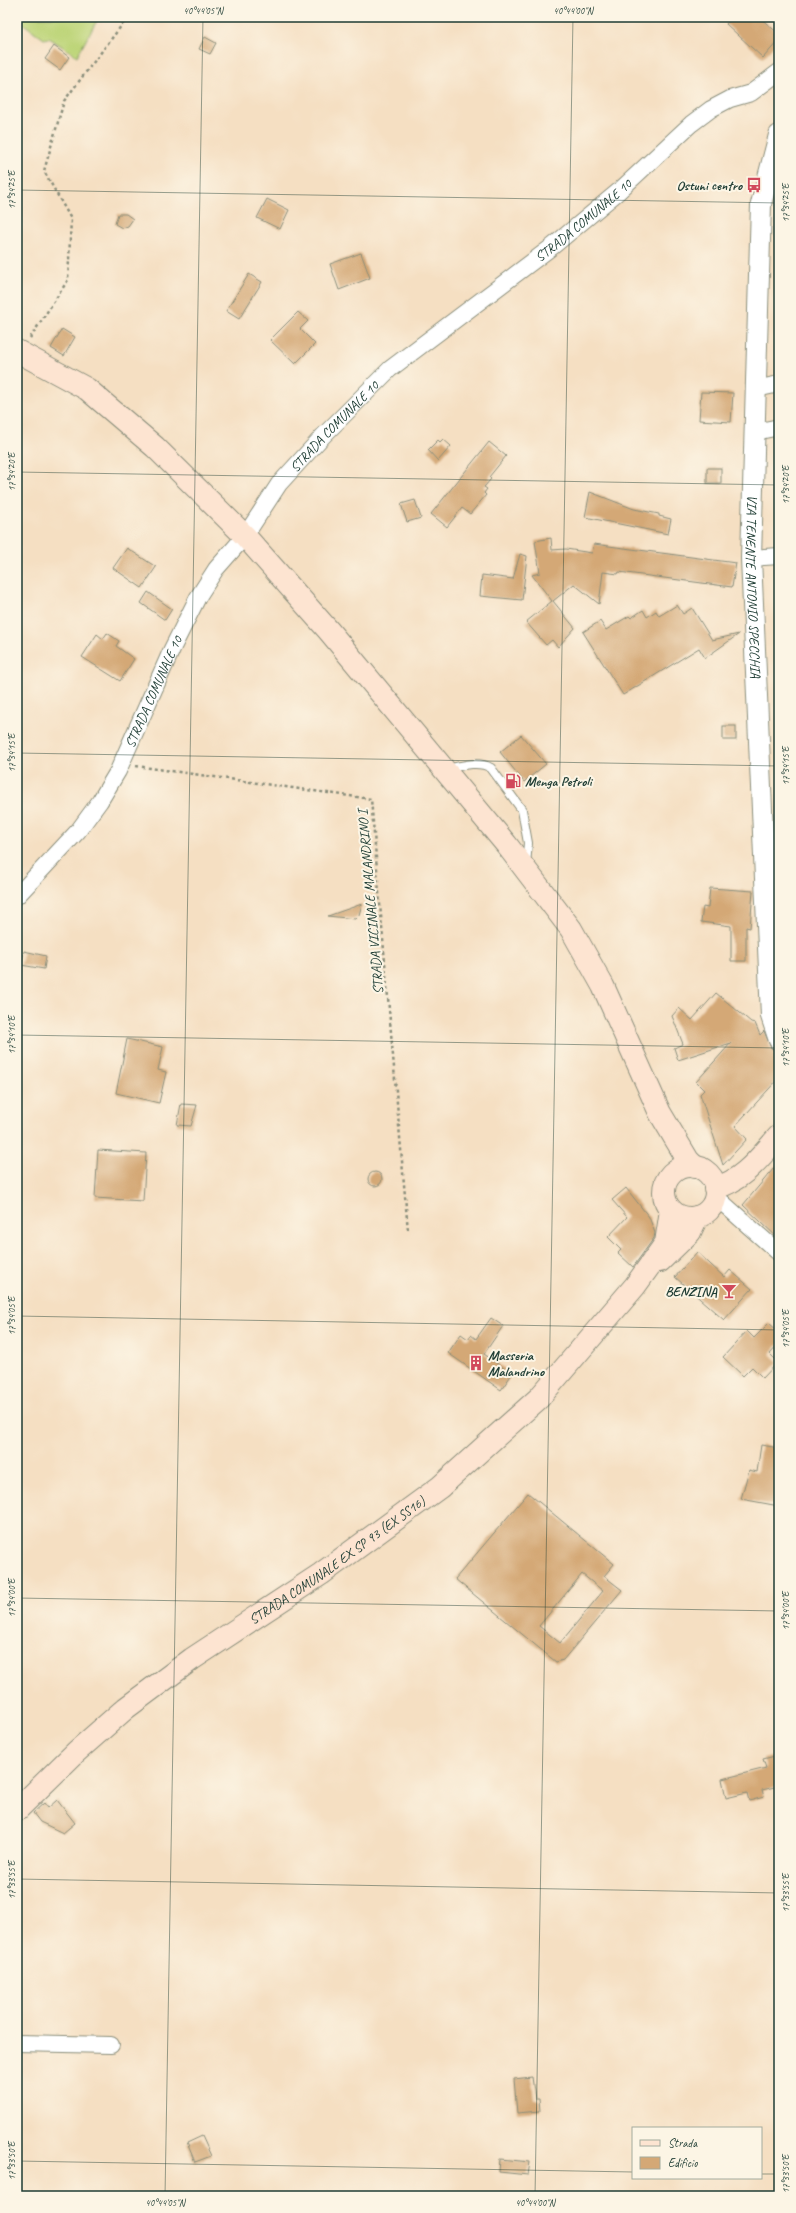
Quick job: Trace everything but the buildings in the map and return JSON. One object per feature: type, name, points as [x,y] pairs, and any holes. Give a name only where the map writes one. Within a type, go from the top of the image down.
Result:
[{"type":"main road","points":[[23,345],[87,389],[155,447],[245,536],[329,632],[444,770],[572,929],[603,986],[660,1113],[688,1160],[709,1182],[711,1207],[697,1217],[685,1218],[671,1210],[667,1204],[664,1193],[669,1177],[669,1150],[660,1113]]},
{"type":"main road","points":[[709,1182],[720,1175],[753,1164],[779,1136]]},
{"type":"main road","points":[[669,1177],[684,1168],[709,1182]]},
{"type":"main road","name":"STRADA COMUNALE EX SP 93 (EX SS16)","points":[[17,1810],[76,1752],[126,1708],[192,1659],[321,1574],[440,1487],[539,1398],[635,1286],[666,1243],[671,1210]]},
{"type":"main road","name":"STRADA COMUNALE EX SP 93 (EX SS16)","points":[[635,1286],[690,1232],[697,1217]]},
{"type":"street","name":"STRADA COMUNALE 10","points":[[17,896],[78,831],[100,801],[121,764],[172,649],[198,597],[216,569],[245,536],[279,484],[323,436],[390,369],[553,246],[619,190],[691,124],[711,109],[730,99],[750,93],[779,72]]},
{"type":"street","name":"VIA TENENTE ANTONIO SPECCHIA","points":[[779,135],[761,204],[751,558],[771,1016],[779,1040]]},
{"type":"street","points":[[756,389],[779,384]]},
{"type":"street","points":[[755,432],[779,427]]},
{"type":"street","points":[[751,558],[779,556]]},
{"type":"street","points":[[709,1182],[779,1253]]},
{"type":"street","points":[[17,2044],[111,2046]]},
{"type":"lane","points":[[444,770],[465,765],[486,765],[491,768],[522,810],[528,843],[525,869]]},
{"type":"path","points":[[23,345],[68,280],[71,219],[44,171],[64,101],[128,17]]},
{"type":"path","name":"STRADA VICINALE MALANDRINO I","points":[[121,764],[371,799],[408,1231]]},
{"type":"green space","points":[[17,17],[99,17],[77,56],[49,38],[44,39],[17,19]]},
{"type":"place","name":"Ostuni centro","points":[[754,185]]},
{"type":"place","name":"Menga Petroli","points":[[513,781]]},
{"type":"place","name":"BENZINA","points":[[729,1291]]},
{"type":"place","name":"Masseria Malandrino","points":[[476,1363]]}]
